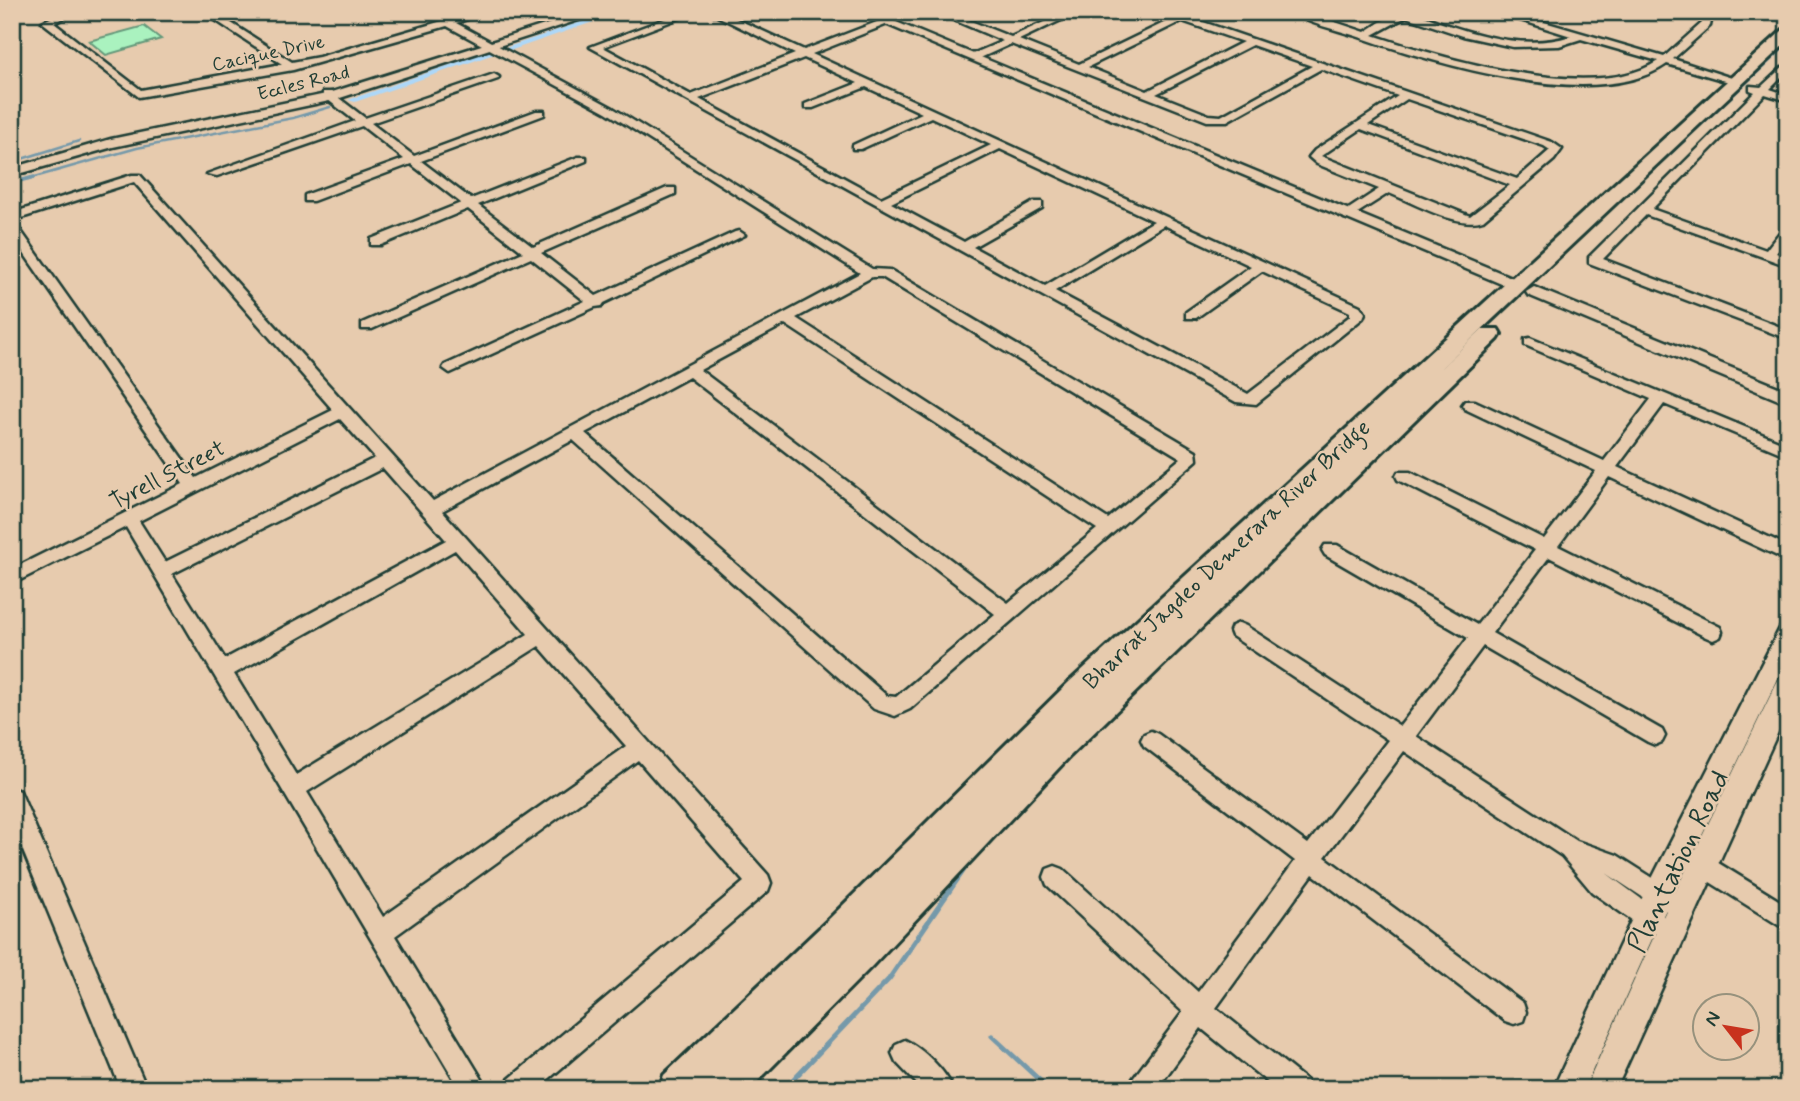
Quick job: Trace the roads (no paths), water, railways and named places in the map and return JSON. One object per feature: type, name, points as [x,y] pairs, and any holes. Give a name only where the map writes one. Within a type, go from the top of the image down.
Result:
[{"type":"main road","name":"Bharrat Jagdeo Demerara River Bridge","points":[[1750,86],[1788,33]]},
{"type":"main road","name":"Bharrat Jagdeo Demerara River Bridge","points":[[723,1089],[1059,746],[1750,86],[1788,55]]},
{"type":"main road","name":"Bharrat Jagdeo Demerara River Bridge","points":[[678,1089],[841,931],[1079,691],[1536,293]]},
{"type":"street","name":"Cacique Drive","points":[[72,12],[47,22],[139,94],[293,67],[484,12]]},
{"type":"street","points":[[207,12],[293,67]]},
{"type":"street","name":"Eccles Road","points":[[492,45],[586,12]]},
{"type":"street","name":"Eccles Road","points":[[12,166],[101,140],[329,95],[598,12]]},
{"type":"street","points":[[692,12],[595,47],[1241,398],[1251,400],[1356,318],[1358,313],[1260,266],[713,12]]},
{"type":"street","points":[[862,12],[1788,398]]},
{"type":"street","points":[[974,57],[1074,12]]},
{"type":"street","points":[[1164,12],[1406,95],[1556,149],[1550,158],[1479,217],[1471,219],[1459,217],[1388,189],[1321,162],[1315,157],[1318,152],[1406,95]]},
{"type":"street","points":[[1295,12],[1469,68],[1538,80],[1625,78],[1650,71],[1707,24],[1708,12]]},
{"type":"street","points":[[1499,12],[1788,98]]},
{"type":"street","points":[[943,13],[1207,118],[1223,119],[1320,66]]},
{"type":"street","points":[[1367,35],[1403,13],[1506,43],[1552,44],[1581,36]]},
{"type":"street","points":[[1078,68],[1182,18]]},
{"type":"street","points":[[690,99],[886,22]]},
{"type":"street","points":[[448,23],[492,45],[728,183],[869,273]]},
{"type":"street","points":[[1147,95],[1251,42]]},
{"type":"street","points":[[1788,65],[1750,86],[1643,210],[1594,260],[1788,335]]},
{"type":"street","points":[[213,174],[359,121],[494,77]]},
{"type":"street","points":[[809,106],[866,83]]},
{"type":"street","points":[[329,95],[359,121],[597,303]]},
{"type":"street","name":"Eccles Road","points":[[12,172],[111,143],[329,95]]},
{"type":"street","points":[[309,198],[540,113]]},
{"type":"street","points":[[857,147],[930,113]]},
{"type":"street","points":[[1359,125],[1519,184]]},
{"type":"street","points":[[882,202],[999,145]]},
{"type":"street","points":[[376,242],[582,159]]},
{"type":"street","points":[[12,217],[135,177],[760,883],[517,1089]]},
{"type":"street","points":[[1348,215],[1388,189]]},
{"type":"street","points":[[367,326],[671,191]]},
{"type":"street","points":[[964,247],[1038,205]]},
{"type":"street","points":[[1643,210],[1788,262]]},
{"type":"street","points":[[1046,291],[1163,221]]},
{"type":"street","points":[[12,227],[193,486]]},
{"type":"street","points":[[1769,255],[1788,230]]},
{"type":"street","points":[[450,368],[597,303],[739,235]]},
{"type":"street","points":[[1191,315],[1260,266]]},
{"type":"street","points":[[430,510],[574,432],[690,370],[869,273],[885,273],[1190,455],[1189,460],[895,707],[881,703],[574,432]]},
{"type":"street","points":[[786,318],[1109,528]]},
{"type":"street","points":[[1530,342],[1788,451]]},
{"type":"street","points":[[690,370],[1007,614]]},
{"type":"street","points":[[1141,1089],[1309,861],[1661,397]]},
{"type":"street","points":[[1470,405],[1788,554]]},
{"type":"street","name":"Tyrell Street","points":[[14,572],[129,518],[342,411]]},
{"type":"street","points":[[161,572],[385,460]]},
{"type":"street","points":[[1404,476],[1713,632]]},
{"type":"street","points":[[129,518],[475,1089]]},
{"type":"street","points":[[221,671],[457,541]]},
{"type":"street","points":[[1331,550],[1654,736]]},
{"type":"street","points":[[1239,631],[1570,849],[1600,884],[1664,914]]},
{"type":"street","name":"Plantation Road","points":[[1693,858],[1788,634]]},
{"type":"street","points":[[293,789],[541,635]]},
{"type":"street","name":"Plantation Road","points":[[1568,1089],[1788,684]]},
{"type":"street","points":[[1151,740],[1514,1012]]},
{"type":"street","points":[[380,933],[640,747]]},
{"type":"street","points":[[12,798],[134,1089]]},
{"type":"street","points":[[1693,858],[1788,920]]},
{"type":"street","points":[[1055,877],[1199,1010],[1297,1089]]},
{"type":"street","name":"Plantation Road","points":[[1600,1089],[1664,914]]},
{"type":"street","points":[[905,1053],[940,1089]]},
{"type":"waterway","points":[[509,48],[618,12]]},
{"type":"waterway","points":[[1643,179],[1788,44]]},
{"type":"waterway","points":[[352,100],[499,51]]},
{"type":"waterway","points":[[28,179],[137,148],[293,118],[330,107]]},
{"type":"waterway","points":[[12,162],[79,141]]},
{"type":"waterway","points":[[12,183],[34,177]]},
{"type":"waterway","points":[[1541,273],[1645,177]]},
{"type":"waterway","points":[[784,1089],[889,979],[970,861]]},
{"type":"waterway","points":[[992,1036],[1049,1089]]}]
